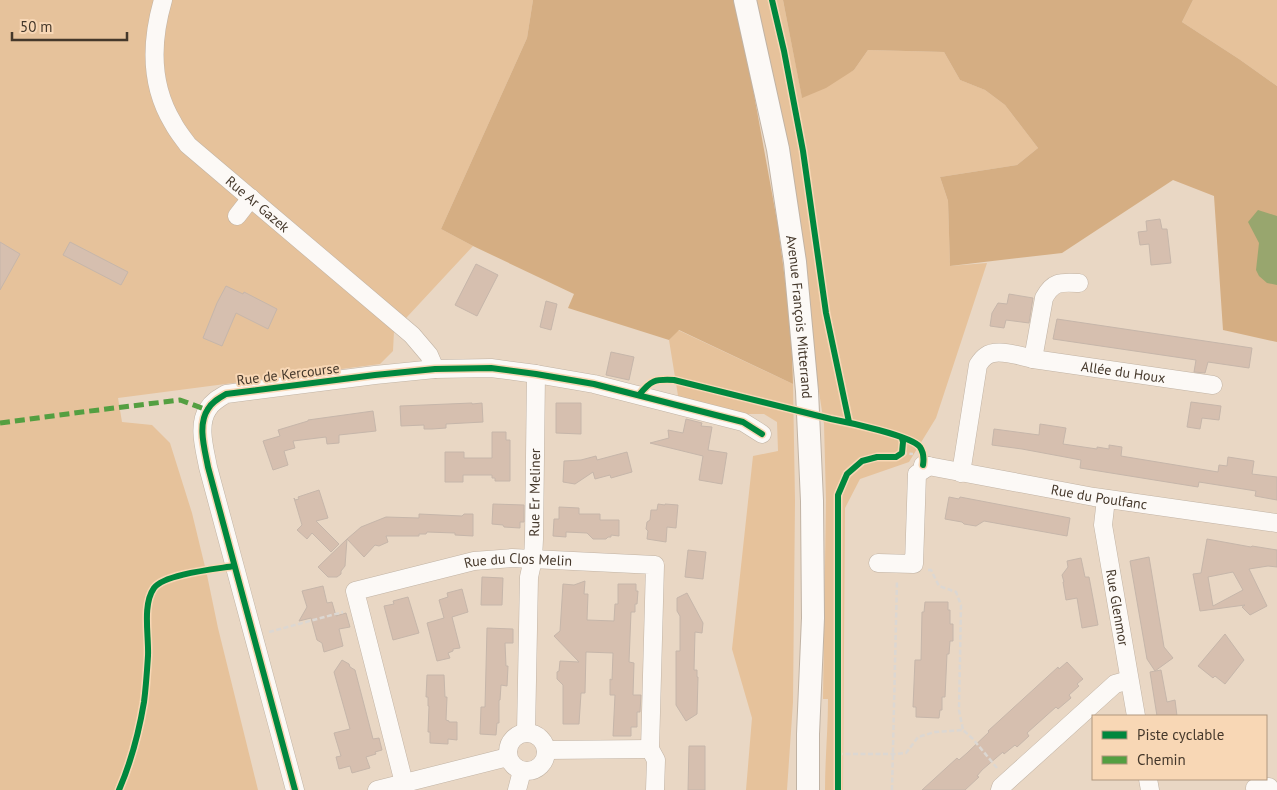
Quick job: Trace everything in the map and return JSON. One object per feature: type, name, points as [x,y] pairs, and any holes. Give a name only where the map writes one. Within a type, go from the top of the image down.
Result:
[{"type":"main road","name":"Avenue François Mitterrand","points":[[746,0],[778,149],[795,262],[807,391],[812,500],[813,589],[808,790]]},
{"type":"street","name":"Rue Ar Gazek","points":[[163,0],[158,18],[154,50],[156,77],[161,99],[173,123],[188,145],[412,335],[429,356],[434,370]]},
{"type":"street","points":[[237,216],[251,198]]},
{"type":"street","points":[[1033,359],[1044,298],[1049,290],[1059,282],[1079,283]]},
{"type":"street","name":"Allée du Houx","points":[[961,473],[978,365],[987,355],[997,353],[1010,354],[1213,386]]},
{"type":"street","name":"Rue de Kercourse","points":[[294,790],[208,467],[203,421],[207,410],[215,401],[226,394],[375,375],[491,368],[594,384],[743,422],[762,434]]},
{"type":"street","name":"Rue Er Meliner","points":[[526,732],[529,577],[533,559],[534,540],[536,374]]},
{"type":"street","name":"Rue du Poulfanc","points":[[906,564],[917,474],[926,466],[1106,499],[1277,523]]},
{"type":"street","name":"Rue Glenmor","points":[[1106,499],[1103,525],[1136,715]]},
{"type":"street","name":"Rue du Clos Melin","points":[[402,786],[355,591],[474,560],[512,558],[655,565],[650,749],[656,760],[655,790]]},
{"type":"street","points":[[878,563],[906,564]]},
{"type":"street","points":[[1004,785],[1115,684],[1129,680]]},
{"type":"street","points":[[526,732],[540,738],[546,750],[546,757],[542,764],[536,768],[522,770],[516,768],[511,763],[507,751],[513,738],[526,732]]},
{"type":"street","points":[[546,750],[650,749]]},
{"type":"street","points":[[377,790],[402,786],[508,757]]},
{"type":"street","points":[[516,790],[522,770]]},
{"type":"path","points":[[896,457],[902,453],[903,447]]},
{"type":"path","points":[[892,790],[906,564],[919,570],[930,570],[939,586],[956,592],[962,612],[959,710],[963,730],[972,739],[1004,785]]},
{"type":"path","points":[[253,636],[359,607]]},
{"type":"path","points":[[838,754],[906,753],[918,737],[935,732],[963,730]]},
{"type":"path","points":[[838,744],[838,763]]},
{"type":"shaded area","points":[[0,0],[533,0],[527,38],[441,229],[473,246],[394,331],[393,351],[380,364],[118,398],[122,422],[152,425],[170,443],[192,513],[258,790],[0,790]]},
{"type":"shaded area","points":[[533,0],[735,0],[740,18],[778,226],[791,326],[793,384],[679,330],[669,340],[568,308],[574,294],[441,229],[527,38]]},
{"type":"shaded area","points":[[756,0],[783,0],[802,97],[854,70],[868,50],[944,52],[960,80],[985,90],[1005,105],[1038,148],[1017,165],[940,177],[948,201],[950,266],[987,263],[936,418],[909,462],[860,479],[845,508],[843,790],[825,790],[828,699],[823,699],[826,500],[824,424],[783,127]]},
{"type":"shaded area","points":[[783,0],[1193,0],[1182,22],[1277,86],[1277,342],[1223,330],[1214,196],[1173,180],[1062,253],[950,266],[948,201],[940,177],[1017,165],[1038,148],[1005,105],[985,90],[960,80],[944,52],[868,50],[854,70],[826,88],[802,98]]},
{"type":"shaded area","points":[[1193,0],[1277,0],[1277,86],[1182,22]]},
{"type":"shaded area","points":[[1258,210],[1277,216],[1277,285],[1267,283],[1259,276],[1256,270],[1259,243],[1248,222]]},
{"type":"shaded area","points":[[678,330],[793,384],[795,501],[793,702],[787,790],[746,790],[752,718],[732,649],[753,456],[778,451],[777,422],[764,414],[681,414],[669,340]]},
{"type":"building","points":[[1160,219],[1162,229],[1167,229],[1171,263],[1151,265],[1149,244],[1140,245],[1138,232],[1147,231],[1146,221]]},
{"type":"building","points":[[0,242],[20,254],[0,290]]},
{"type":"building","points":[[70,242],[128,272],[121,285],[63,255]]},
{"type":"building","points":[[476,264],[498,275],[477,316],[455,305]]},
{"type":"building","points":[[226,286],[243,294],[244,292],[277,309],[268,329],[236,313],[222,346],[203,338]]},
{"type":"building","points":[[1009,294],[1033,298],[1029,323],[1006,320],[1004,328],[990,326],[992,313],[998,303],[1007,304]]},
{"type":"building","points":[[546,301],[557,304],[551,330],[540,327]]},
{"type":"building","points":[[1057,319],[1252,348],[1249,368],[1208,362],[1205,373],[1194,372],[1196,360],[1053,339]]},
{"type":"building","points":[[611,352],[634,357],[629,380],[606,375]]},
{"type":"building","points":[[1191,402],[1221,406],[1219,420],[1202,418],[1200,429],[1187,427]]},
{"type":"building","points":[[482,403],[483,422],[446,424],[446,428],[432,429],[424,429],[424,425],[401,426],[400,406]]},
{"type":"building","points":[[556,403],[581,403],[581,434],[556,433]]},
{"type":"building","points":[[373,411],[376,431],[339,435],[339,443],[327,444],[326,437],[293,441],[295,448],[284,451],[288,465],[273,470],[263,441],[280,436],[278,430],[308,420]]},
{"type":"building","points":[[686,419],[702,423],[701,426],[712,427],[708,450],[727,453],[722,484],[699,480],[703,456],[650,443],[669,438],[668,430],[683,433]]},
{"type":"building","points":[[1040,424],[1066,428],[1063,444],[1097,449],[1097,447],[1109,449],[1109,445],[1122,447],[1121,456],[1218,472],[1219,465],[1227,466],[1228,457],[1254,461],[1252,474],[1277,477],[1277,500],[1255,496],[1256,491],[1199,482],[1198,487],[1080,468],[1081,460],[992,445],[994,429],[1039,435]]},
{"type":"building","points":[[492,432],[506,432],[506,440],[510,440],[510,481],[495,481],[492,475],[463,475],[463,482],[445,482],[445,452],[464,452],[464,458],[492,458]]},
{"type":"building","points":[[627,452],[632,472],[611,478],[610,475],[595,479],[593,472],[575,484],[563,482],[564,461],[581,460],[596,456],[597,460]]},
{"type":"building","points":[[319,490],[328,518],[316,521],[339,544],[331,552],[312,533],[307,539],[297,530],[302,525],[294,498],[295,500],[299,499],[298,497]]},
{"type":"building","points":[[949,497],[959,499],[960,497],[1070,518],[1067,536],[984,521],[976,526],[945,519]]},
{"type":"building","points":[[493,504],[524,505],[524,522],[520,522],[520,528],[492,524]]},
{"type":"building","points":[[658,504],[678,505],[676,528],[667,527],[666,542],[647,539],[647,522],[650,520],[651,510],[657,510]]},
{"type":"building","points":[[559,507],[579,508],[579,514],[600,514],[600,520],[619,520],[619,536],[611,535],[611,537],[606,539],[593,539],[587,533],[566,532],[566,537],[553,536],[554,519],[559,519]]},
{"type":"building","points":[[419,514],[462,516],[464,514],[473,514],[473,536],[427,532],[426,534],[419,534],[419,536],[386,536],[388,542],[379,546],[375,545],[364,557],[347,539],[361,527],[386,517],[419,518]]},
{"type":"building","points":[[347,539],[345,566],[341,574],[337,577],[328,577],[318,567]]},
{"type":"building","points":[[1207,539],[1277,550],[1277,567],[1268,566],[1249,569],[1267,606],[1250,615],[1242,607],[1245,605],[1200,611],[1193,574],[1201,573]],"holes":[[[1233,572],[1243,590],[1213,606],[1208,577]]]},
{"type":"building","points":[[688,550],[706,552],[703,579],[685,577]]},
{"type":"building","points":[[1149,557],[1164,647],[1173,658],[1155,671],[1147,659],[1130,561]]},
{"type":"building","points":[[1081,558],[1085,577],[1089,577],[1098,625],[1082,628],[1077,598],[1066,600],[1062,575],[1068,567],[1067,561]]},
{"type":"building","points":[[482,577],[503,578],[502,605],[481,605]]},
{"type":"building","points":[[585,581],[584,594],[588,594],[587,620],[614,621],[615,604],[618,604],[618,584],[636,584],[636,591],[638,591],[637,604],[635,604],[635,612],[631,612],[629,662],[634,663],[633,695],[641,695],[640,712],[637,712],[637,727],[631,727],[631,736],[613,736],[615,695],[610,695],[610,679],[612,680],[613,653],[586,652],[585,693],[581,693],[579,724],[563,724],[563,685],[557,679],[557,672],[559,671],[560,661],[579,662],[554,636],[560,631],[563,584],[574,585]]},
{"type":"building","points":[[323,586],[327,603],[332,602],[336,616],[346,613],[350,627],[339,629],[343,646],[324,652],[322,643],[317,640],[311,618],[299,621],[307,607],[302,591]]},
{"type":"building","points":[[462,589],[468,612],[452,617],[460,648],[453,649],[453,651],[448,653],[450,658],[437,661],[427,623],[444,618],[439,600],[448,597],[447,593]]},
{"type":"building","points":[[687,593],[703,623],[702,633],[695,632],[694,670],[697,670],[698,677],[697,714],[686,721],[676,705],[676,651],[680,651],[680,616],[677,611],[677,598]]},
{"type":"building","points":[[408,597],[419,633],[393,640],[384,606],[394,604],[393,601]]},
{"type":"building","points":[[925,602],[948,602],[950,624],[953,624],[953,641],[950,641],[949,654],[947,654],[945,697],[942,697],[942,710],[940,710],[939,718],[916,717],[916,707],[913,707],[915,660],[921,660],[922,612],[924,612]]},
{"type":"building","points":[[487,628],[513,629],[513,643],[505,643],[506,666],[508,666],[507,686],[501,685],[499,723],[497,723],[496,735],[480,734],[481,707],[485,707]]},
{"type":"building","points":[[1225,634],[1244,660],[1225,684],[1215,676],[1213,678],[1198,666]]},
{"type":"building","points":[[342,660],[355,670],[373,739],[379,738],[382,750],[366,757],[370,768],[352,773],[350,766],[339,769],[336,757],[341,756],[334,733],[350,729],[334,672]]},
{"type":"building","points":[[1067,662],[1083,679],[1077,684],[1079,686],[1069,695],[1071,698],[1058,709],[1056,707],[1027,733],[1029,736],[1017,747],[1015,745],[1004,754],[1003,752],[982,770],[977,776],[979,777],[965,790],[922,790],[957,758],[959,760],[967,753],[988,731],[1058,667],[1059,669]]},
{"type":"building","points":[[1161,670],[1167,702],[1175,700],[1177,715],[1157,715],[1150,672]]},
{"type":"building","points":[[427,675],[444,675],[445,697],[447,697],[446,720],[457,722],[457,740],[448,739],[448,744],[430,743],[430,732],[428,732],[429,706],[428,697],[426,697]]},
{"type":"building","points":[[689,746],[705,746],[705,790],[688,790]]},
{"type":"marked path","points":[[0,423],[180,400],[207,410]]},
{"type":"cycle path","points":[[772,0],[803,151],[826,313],[849,422]]},
{"type":"cycle path","points":[[295,790],[208,467],[202,430],[205,415],[216,400],[226,394],[375,375],[435,369],[491,368],[594,384],[743,422],[762,434]]},
{"type":"cycle path","points":[[639,395],[650,383],[674,380],[864,426],[893,434],[915,443],[922,452],[924,458],[923,465]]},
{"type":"cycle path","points":[[838,790],[838,495],[847,474],[862,461],[877,457],[896,457],[902,453],[902,438]]},
{"type":"cycle path","points":[[119,790],[134,747],[144,702],[148,656],[147,612],[150,595],[154,588],[168,579],[234,566]]}]
